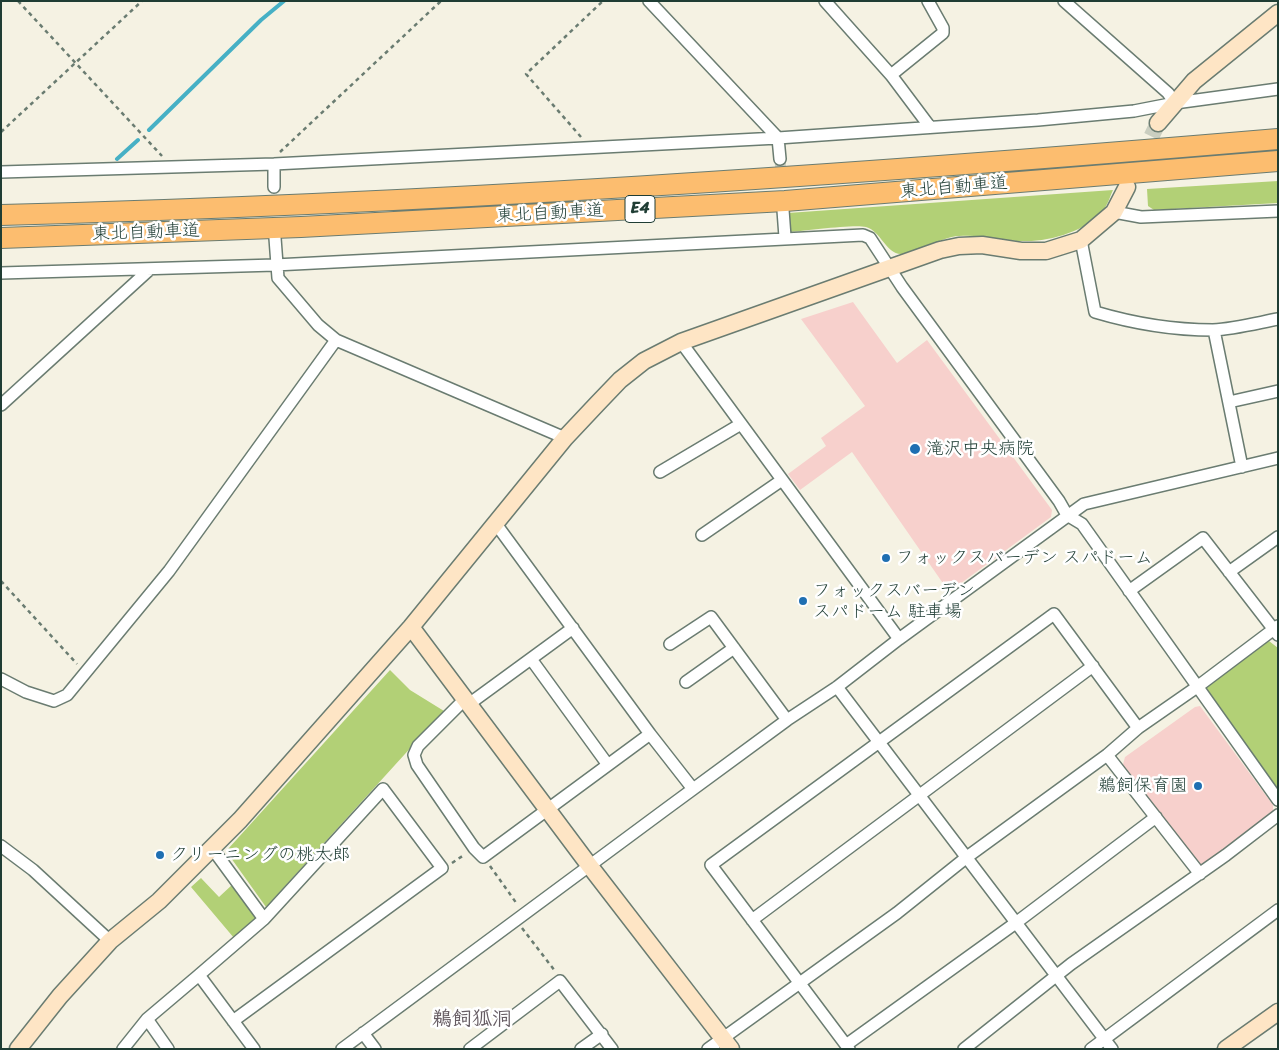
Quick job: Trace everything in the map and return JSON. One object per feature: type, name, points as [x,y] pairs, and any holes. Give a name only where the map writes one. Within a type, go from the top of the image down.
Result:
[{"type":"highway","name":"東北自動車道","points":[[1,215],[300,205],[777,179],[1278,139]]},
{"type":"highway","name":"東北自動車道","points":[[1,238],[301,227],[785,201],[1278,161]]},
{"type":"street","points":[[649,1],[778,138],[780,159]]},
{"type":"street","points":[[825,1],[890,75],[930,127]]},
{"type":"street","points":[[890,75],[943,33],[943,28],[928,1]]},
{"type":"street","points":[[1064,1],[1168,93],[1175,102]]},
{"type":"street","points":[[1158,124],[1194,81],[1278,13]]},
{"type":"street","points":[[1,172],[274,164],[778,138],[1134,111],[1175,102],[1278,89]]},
{"type":"street","points":[[274,164],[274,187]]},
{"type":"street","points":[[18,1049],[60,996],[110,941],[159,900],[212,848],[411,627],[566,438],[620,380],[644,361],[680,342],[940,250],[959,246],[982,245],[1021,251],[1046,251],[1082,240],[1114,212],[1127,187]]},
{"type":"street","points":[[783,210],[785,237]]},
{"type":"street","points":[[1114,212],[1140,217],[1278,211]]},
{"type":"street","points":[[1,273],[275,265],[785,237],[862,235],[870,238],[902,287],[1059,501],[1067,515],[1082,524],[1278,800]]},
{"type":"street","points":[[275,238],[275,265],[278,278],[318,326],[336,340],[566,438]]},
{"type":"street","points":[[1082,240],[1095,312],[1129,321],[1214,330],[1278,319]]},
{"type":"street","points":[[1,405],[149,270]]},
{"type":"street","points":[[1214,330],[1242,467]]},
{"type":"street","points":[[1,679],[26,692],[54,701],[67,695],[170,571],[336,340]]},
{"type":"street","points":[[680,342],[899,639]]},
{"type":"street","points":[[1229,402],[1278,391]]},
{"type":"street","points":[[660,472],[741,424]]},
{"type":"street","points":[[342,1049],[589,865],[787,720],[837,687],[899,639],[1084,504],[1278,458]]},
{"type":"street","points":[[702,535],[782,480]]},
{"type":"street","points":[[496,524],[650,734],[693,789]]},
{"type":"street","points":[[1229,572],[1278,537]]},
{"type":"street","points":[[708,1049],[727,1043],[800,983],[897,913],[967,858],[1107,755],[1138,728],[1276,630],[1203,538],[1129,591]]},
{"type":"street","points":[[1138,728],[1054,614],[711,865],[847,1047],[1156,817]]},
{"type":"street","points":[[670,644],[711,617],[787,720]]},
{"type":"street","points":[[411,627],[589,865],[727,1043]]},
{"type":"street","points":[[573,628],[531,659],[467,701],[418,746],[414,755],[417,765],[474,848],[483,857],[650,734]]},
{"type":"street","points":[[686,682],[734,648]]},
{"type":"street","points":[[531,659],[608,765]]},
{"type":"street","points":[[752,920],[1093,666]]},
{"type":"street","points":[[837,687],[880,740],[1112,1049]]},
{"type":"street","points":[[1107,755],[1200,874]]},
{"type":"street","points":[[123,1049],[147,1019],[264,919],[383,789],[442,868],[233,1021]]},
{"type":"street","points":[[964,1049],[1071,964],[1200,874],[1278,815]]},
{"type":"street","points":[[1,846],[33,870],[110,941]]},
{"type":"street","points":[[212,848],[264,919]]},
{"type":"street","points":[[1091,1049],[1278,910]]},
{"type":"street","points":[[199,974],[254,1049]]},
{"type":"street","points":[[470,1049],[560,982],[612,1049]]},
{"type":"street","points":[[1226,1049],[1278,1012]]},
{"type":"street","points":[[147,1019],[168,1049]]},
{"type":"street","points":[[363,1033],[375,1049]]},
{"type":"street","points":[[581,1049],[602,1034]]},
{"type":"path","points":[[18,1],[171,166]]},
{"type":"path","points":[[1,132],[142,1]]},
{"type":"path","points":[[274,164],[282,148],[441,1]]},
{"type":"path","points":[[591,147],[526,74],[603,1]]},
{"type":"path","points":[[1,581],[85,673]]},
{"type":"path","points":[[442,868],[448,867],[474,848]]},
{"type":"path","points":[[483,857],[560,982]]},
{"type":"shaded area","name":"滝沢中央病院","points":[[853,302],[897,363],[927,340],[1052,510],[1051,517],[949,592],[852,452],[800,490],[788,474],[826,446],[821,438],[865,406],[801,319]]},
{"type":"shaded area","name":"鵜飼保育園","points":[[1200,706],[1273,805],[1273,811],[1202,865],[1198,865],[1122,768],[1125,757],[1195,707]]},
{"type":"green space","points":[[1278,181],[1278,203],[1154,210],[1148,206],[1147,189]]},
{"type":"green space","points":[[1113,190],[1105,208],[1088,224],[1067,234],[1044,240],[1016,241],[959,236],[944,239],[915,251],[901,254],[887,247],[876,233],[866,227],[841,227],[789,232],[788,213]]},
{"type":"green space","points":[[1269,641],[1278,648],[1278,792],[1203,689]]},
{"type":"green space","points":[[390,670],[410,690],[444,711],[266,907],[231,858],[228,849]]},
{"type":"green space","points":[[201,878],[219,897],[233,884],[257,919],[234,938],[191,887]]},
{"type":"waterway","points":[[149,130],[261,20],[284,1]]},
{"type":"waterway","points":[[117,159],[138,140]]},
{"type":"tunnel","points":[[1141,158],[1158,123]]},
{"type":"tunnel","points":[[780,159],[783,205]]},
{"type":"place","name":"滝沢中央病院","points":[[915,449]]},
{"type":"place","name":"フォックスバーデン スパドーム","points":[[886,558]]},
{"type":"place","name":"フォックスバーデン スパドーム 駐車場","points":[[803,601]]},
{"type":"place","name":"鵜飼保育園","points":[[1198,786]]},
{"type":"place","name":"クリーニングの桃太郎","points":[[160,855]]},
{"type":"district","name":"鵜飼狐洞","points":[[472,1020]]}]
